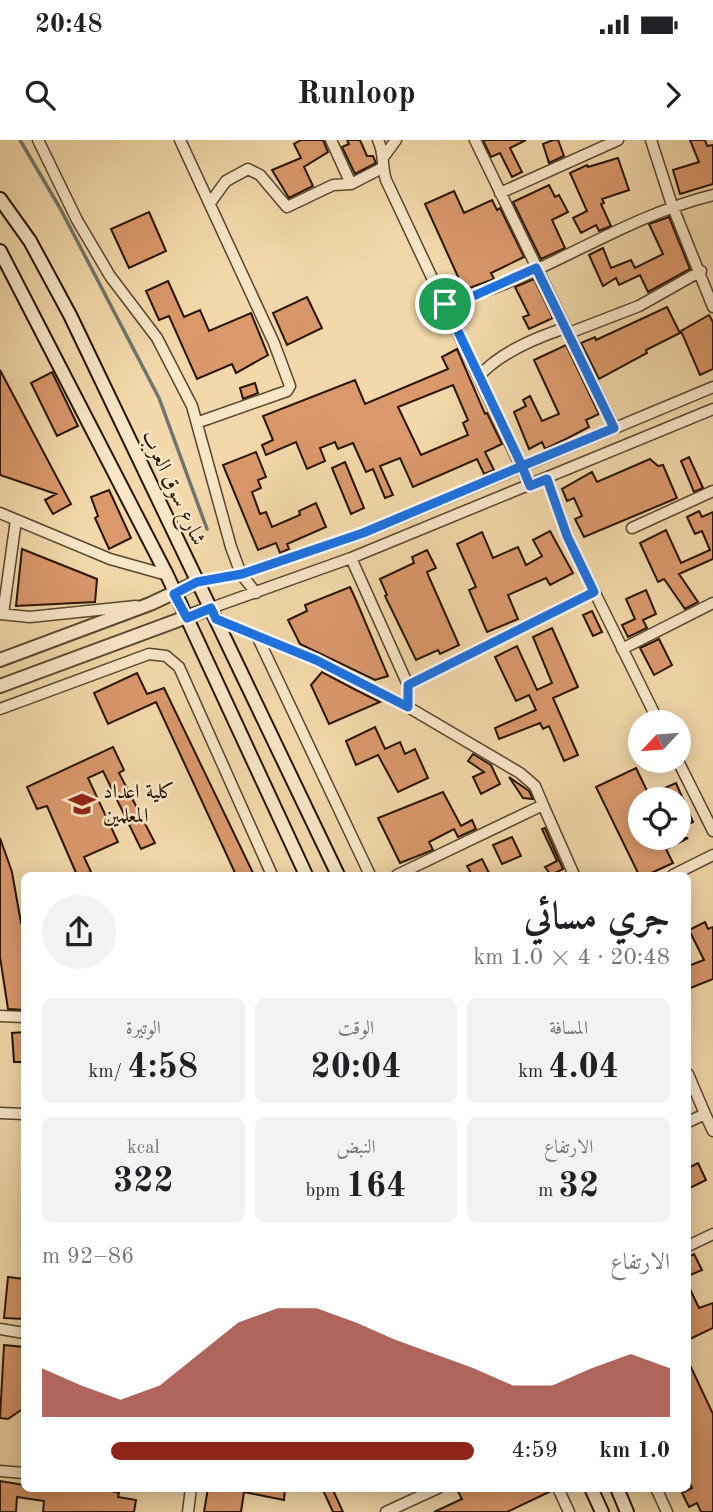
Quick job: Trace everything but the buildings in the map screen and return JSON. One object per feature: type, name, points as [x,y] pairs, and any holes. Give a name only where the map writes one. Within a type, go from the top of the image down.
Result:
[{"type":"main road","name":"شارع سوق العرب","points":[[0,198],[30,241],[65,305],[337,872]]},
{"type":"main road","points":[[0,251],[167,575],[305,872]]},
{"type":"main road","points":[[0,660],[150,604],[197,582]]},
{"type":"main road","points":[[0,686],[187,618],[214,614]]},
{"type":"main road","points":[[592,1492],[599,1510]]},
{"type":"main road","points":[[619,1492],[627,1512]]},
{"type":"street","points":[[38,140],[77,220],[110,276],[157,338],[199,422],[220,513],[242,574],[256,593]]},
{"type":"street","points":[[180,140],[274,343],[290,386],[287,391],[199,422]]},
{"type":"street","points":[[331,140],[351,184]]},
{"type":"street","points":[[378,140],[385,155]]},
{"type":"street","points":[[396,140],[385,155],[382,168],[530,486]]},
{"type":"street","points":[[475,140],[614,428]]},
{"type":"street","points":[[500,193],[618,140]]},
{"type":"street","points":[[651,140],[713,307]]},
{"type":"street","points":[[210,203],[226,181],[248,169],[260,175],[287,207],[332,185],[351,184],[382,168]]},
{"type":"street","points":[[445,304],[469,298],[673,205],[713,195]]},
{"type":"street","points":[[479,376],[510,353],[540,337],[567,331],[639,306],[701,275],[713,273]]},
{"type":"street","points":[[197,582],[242,574],[363,533],[713,387]]},
{"type":"street","points":[[214,614],[256,593],[530,486],[713,409]]},
{"type":"street","points":[[547,479],[567,536],[652,710]]},
{"type":"street","points":[[632,528],[713,491]]},
{"type":"street","points":[[0,513],[110,559],[167,575]]},
{"type":"street","points":[[16,520],[1,614],[30,617],[150,604]]},
{"type":"street","points":[[351,558],[408,685],[408,707]]},
{"type":"street","points":[[408,685],[594,592]]},
{"type":"street","points":[[622,649],[713,603]]},
{"type":"street","points":[[214,614],[257,636],[316,660],[408,707],[520,773],[535,786],[573,872]]},
{"type":"street","points":[[257,636],[369,872]]},
{"type":"street","points":[[0,709],[149,654],[166,656],[179,667],[271,872]]},
{"type":"street","points":[[684,774],[713,831]]},
{"type":"street","points":[[403,872],[543,805]]},
{"type":"street","points":[[679,872],[713,855]]},
{"type":"street","points":[[0,1016],[21,1017]]},
{"type":"street","points":[[691,1081],[713,1131]]},
{"type":"street","points":[[0,1113],[21,1114]]},
{"type":"street","points":[[691,1121],[705,1114]]},
{"type":"street","points":[[691,1244],[713,1234]]},
{"type":"street","points":[[0,1329],[21,1332]]},
{"type":"street","points":[[0,1471],[21,1473]]},
{"type":"street","points":[[188,1512],[189,1492]]},
{"type":"street","points":[[386,1512],[429,1492]]},
{"type":"street","points":[[560,1492],[569,1512]]},
{"type":"street","points":[[658,1492],[667,1512]]},
{"type":"waterway","points":[[20,140],[60,208],[159,398],[207,529]]},
{"type":"place","name":"كلية اعداد المعلمين","points":[[82,804]]},
{"type":"route","points":[[445,304],[469,298],[536,268],[614,428],[522,466],[530,486],[547,479],[567,536],[594,592],[408,685],[408,707],[316,660],[216,619],[211,608],[187,618],[174,594],[197,582],[242,574],[363,533],[522,466],[445,304]]}]
